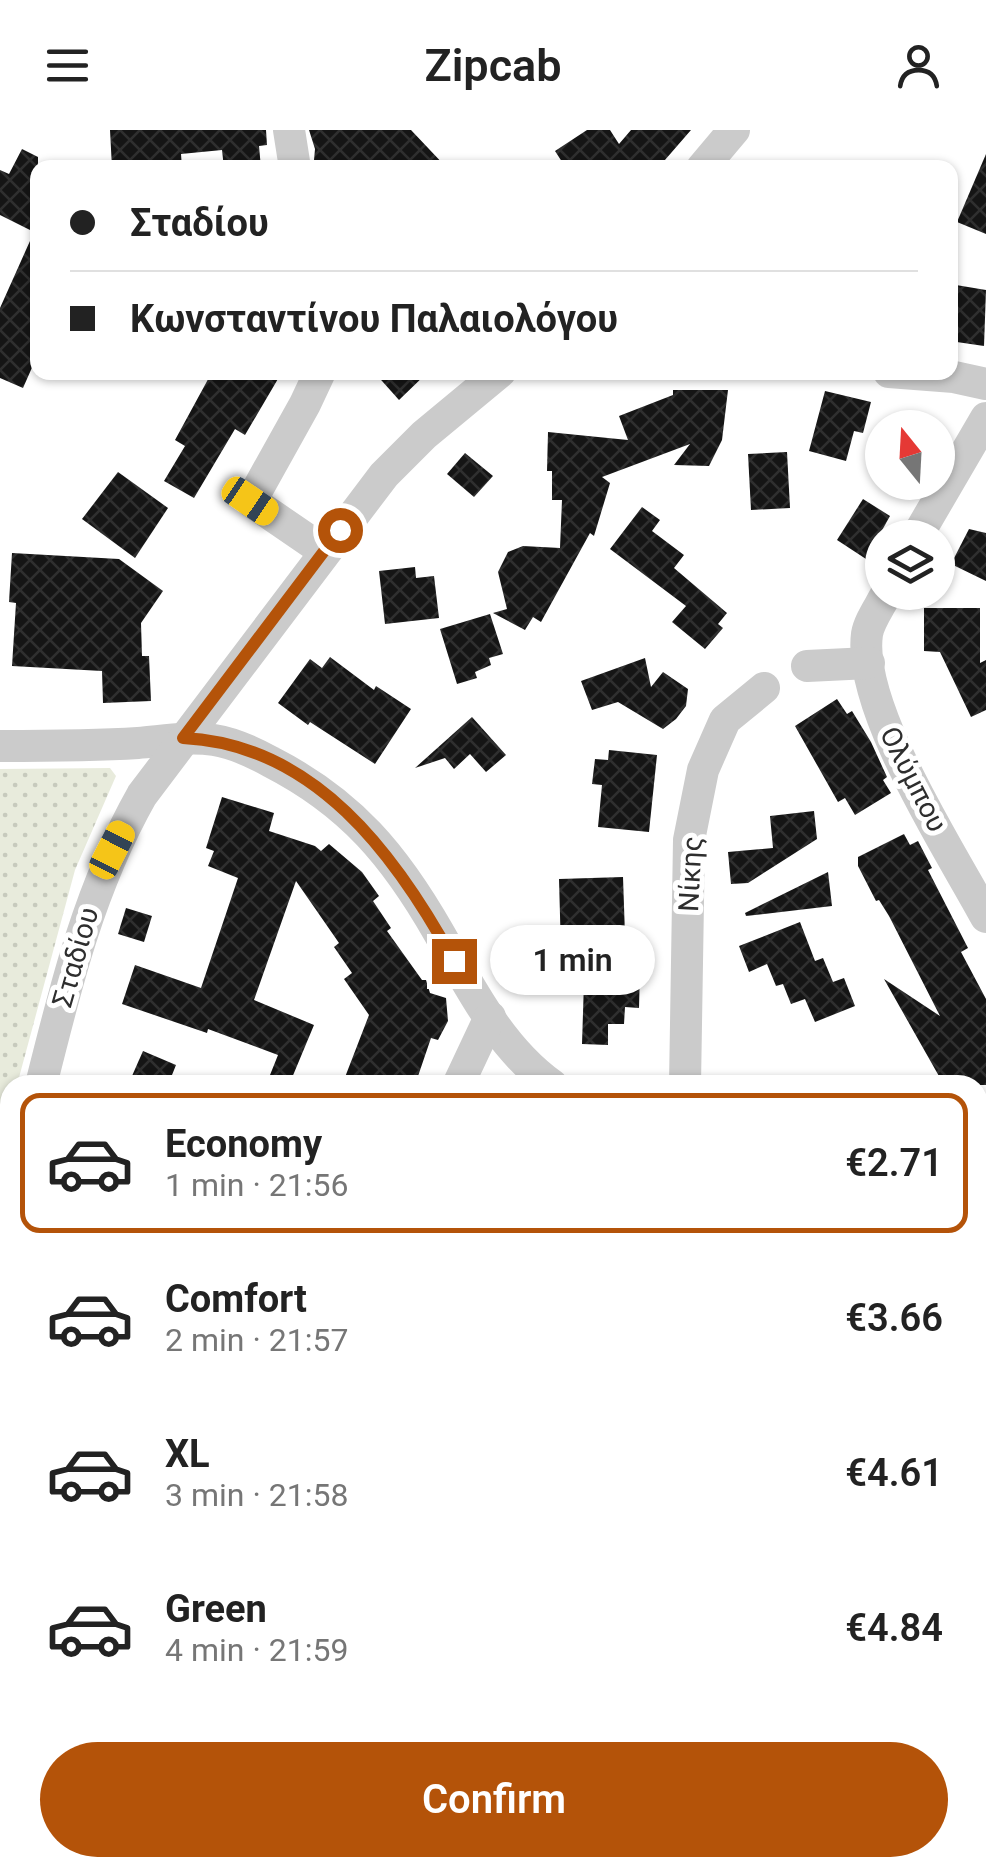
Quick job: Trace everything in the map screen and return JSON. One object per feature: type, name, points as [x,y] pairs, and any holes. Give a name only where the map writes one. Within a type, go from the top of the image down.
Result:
[{"type":"street","points":[[289,130],[293,160]]},
{"type":"street","points":[[709,160],[734,130]]},
{"type":"street","points":[[958,378],[986,384]]},
{"type":"street","points":[[316,380],[250,501],[324,551]]},
{"type":"street","name":"Σταδίου","points":[[43,1075],[69,971],[102,874],[142,795],[324,551],[404,454],[491,380]]},
{"type":"street","points":[[926,520],[986,418]]},
{"type":"street","points":[[807,666],[868,648],[881,610]]},
{"type":"street","name":"Ολύμπου","points":[[868,648],[872,691],[897,754],[986,917]]},
{"type":"street","name":"Νίκης","points":[[685,1075],[689,840],[704,770],[724,720],[764,688]]},
{"type":"street","points":[[0,746],[214,740],[248,750],[308,782],[348,812],[374,839],[412,890],[490,1017],[526,1064],[540,1075]]},
{"type":"street","points":[[463,1075],[490,1017]]},
{"type":"shaded area","points":[[110,768],[116,776],[75,870],[20,1075],[0,1075],[0,769]]},
{"type":"building","points":[[110,130],[266,130],[267,145],[259,146],[260,160],[223,160],[222,150],[181,154],[181,160],[112,160]]},
{"type":"building","points":[[309,130],[411,130],[439,160],[314,160]]},
{"type":"building","points":[[587,130],[610,130],[619,144],[631,130],[691,130],[665,160],[561,160],[555,151]]},
{"type":"building","points":[[22,149],[38,157],[30,160],[30,230],[0,215],[0,170],[9,174]]},
{"type":"building","points":[[986,154],[986,234],[958,220]]},
{"type":"building","points":[[30,241],[30,372],[23,388],[0,378],[0,308]]},
{"type":"building","points":[[958,285],[986,290],[984,346],[958,342]]},
{"type":"building","points":[[208,380],[277,380],[245,435],[235,429],[194,498],[164,481],[185,446],[175,440]]},
{"type":"building","points":[[381,380],[420,380],[399,400]]},
{"type":"building","points":[[673,390],[728,390],[722,440],[709,466],[674,465],[690,444],[602,477],[610,483],[594,536],[590,533],[541,622],[533,617],[525,630],[493,613],[507,609],[498,572],[508,552],[523,546],[560,548],[562,500],[552,500],[552,471],[547,471],[548,432],[628,440],[619,416],[673,395]]},
{"type":"building","points":[[825,391],[871,402],[869,410],[865,410],[863,433],[854,431],[846,461],[809,451]]},
{"type":"building","points":[[787,452],[790,508],[751,510],[748,454]]},
{"type":"building","points":[[465,453],[493,476],[474,497],[447,474]]},
{"type":"building","points":[[118,472],[168,508],[135,558],[82,519]]},
{"type":"building","points":[[863,499],[890,516],[888,520],[865,520],[865,558],[837,540]]},
{"type":"building","points":[[642,507],[660,520],[652,531],[684,555],[674,568],[727,613],[718,624],[723,628],[705,649],[672,622],[686,606],[610,549]]},
{"type":"building","points":[[969,529],[986,533],[986,581],[955,566],[955,556]]},
{"type":"building","points":[[12,553],[119,559],[163,591],[141,623],[142,656],[149,656],[151,701],[103,703],[102,671],[12,666],[16,603],[9,602]]},
{"type":"building","points":[[415,567],[416,578],[434,576],[439,618],[385,624],[379,571]]},
{"type":"building","points":[[980,608],[980,663],[986,660],[986,710],[971,717],[940,652],[924,651],[924,610]]},
{"type":"building","points":[[490,614],[503,654],[489,658],[491,665],[475,672],[477,678],[457,684],[440,629]]},
{"type":"building","points":[[330,657],[374,690],[376,686],[411,709],[375,764],[278,703],[310,659],[322,668]]},
{"type":"building","points":[[645,658],[651,687],[663,672],[688,689],[686,706],[676,719],[663,729],[618,702],[592,710],[581,681]]},
{"type":"building","points":[[837,699],[847,714],[852,711],[871,742],[891,793],[855,815],[845,798],[838,802],[795,726]]},
{"type":"building","points":[[472,717],[506,755],[486,772],[470,754],[454,769],[445,758],[415,768]]},
{"type":"building","points":[[609,750],[657,755],[649,832],[598,827],[602,785],[592,784],[595,759],[608,760]]},
{"type":"building","points":[[222,797],[274,813],[269,831],[321,851],[329,844],[362,872],[379,896],[373,901],[391,928],[387,931],[422,980],[426,980],[430,993],[446,998],[448,1021],[438,1040],[431,1038],[418,1075],[346,1075],[369,1015],[344,979],[352,973],[334,947],[339,943],[296,881],[254,1000],[314,1025],[293,1075],[270,1075],[278,1055],[122,1004],[135,965],[201,988],[238,878],[208,866],[214,851],[206,848]]},
{"type":"building","points":[[814,811],[817,839],[748,883],[731,884],[728,852],[773,848],[770,816]]},
{"type":"building","points":[[904,834],[910,845],[918,841],[932,868],[928,870],[968,948],[961,952],[986,999],[986,1075],[938,1075],[884,979],[940,1016],[889,916],[876,901],[858,866],[858,857]]},
{"type":"building","points":[[828,872],[832,906],[746,916],[745,913]]},
{"type":"building","points":[[623,877],[626,964],[640,968],[639,1008],[625,1007],[624,1024],[608,1024],[608,1045],[582,1044],[585,951],[561,952],[559,879]]},
{"type":"building","points":[[126,908],[152,916],[144,942],[118,934]]},
{"type":"building","points":[[800,922],[815,961],[823,958],[833,982],[844,978],[855,1006],[815,1022],[805,999],[791,1004],[783,984],[776,986],[767,964],[749,972],[739,946]]},
{"type":"building","points":[[143,1051],[176,1065],[172,1075],[132,1075]]},
{"type":"route","points":[[340,530],[183,738],[214,740],[248,750],[338,803],[391,861],[454,961]]}]
